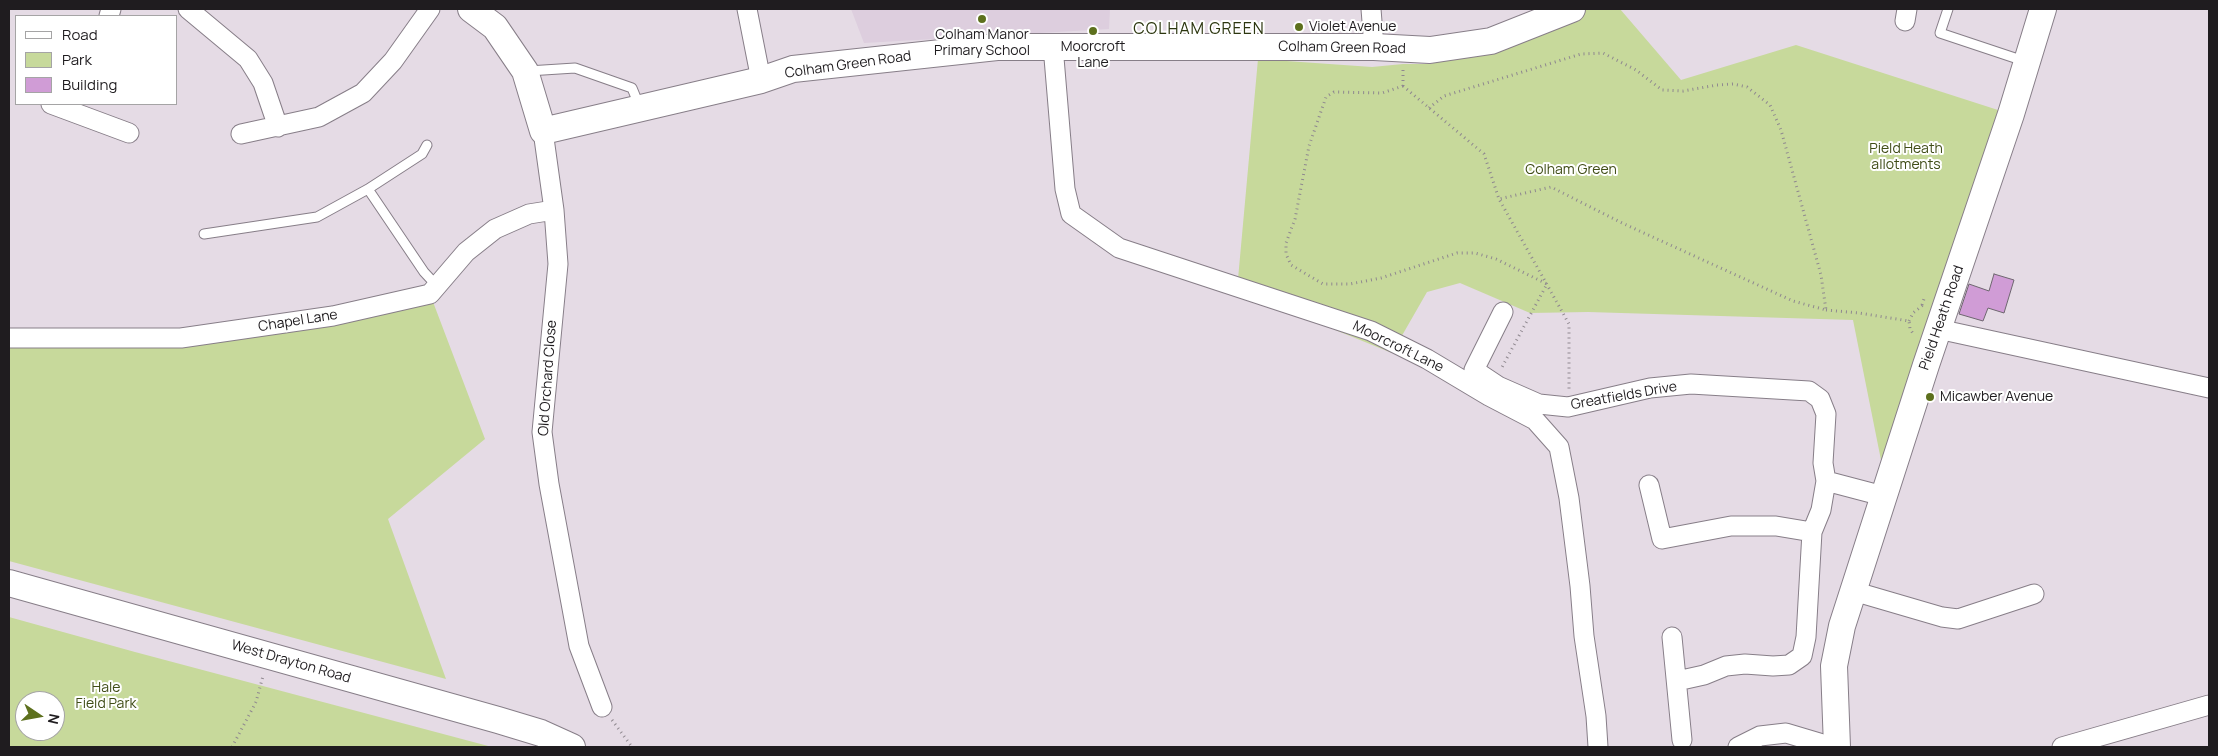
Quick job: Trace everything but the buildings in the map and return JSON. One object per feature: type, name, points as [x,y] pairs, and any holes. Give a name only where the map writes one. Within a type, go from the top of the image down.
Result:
[{"type":"street","points":[[188,9],[248,59],[263,83],[278,127]]},
{"type":"street","points":[[241,134],[319,117],[363,93],[393,61],[430,9]]},
{"type":"street","points":[[471,9],[495,27],[525,71],[543,131]]},
{"type":"street","points":[[747,9],[761,80]]},
{"type":"street","points":[[1371,9],[1374,47]]},
{"type":"street","name":"Colham Green Road","points":[[543,131],[761,80],[793,69],[997,47],[1374,47],[1430,50],[1491,41],[1572,9]]},
{"type":"street","name":"Pield Heath Road","points":[[1837,747],[1834,666],[1842,626],[1883,496],[1926,333],[2027,62],[2041,9]]},
{"type":"street","name":"Moorcroft Lane","points":[[1053,46],[1065,189],[1071,214],[1119,248],[1372,331],[1535,420],[1559,447],[1569,498],[1578,566],[1584,636],[1596,716],[1598,747]]},
{"type":"street","points":[[58,105],[77,108],[129,133]]},
{"type":"street","name":"Old Orchard Close","points":[[543,131],[554,210],[558,264],[542,432],[549,484],[579,646],[602,708]]},
{"type":"street","name":"Chapel Lane","points":[[9,338],[181,338],[333,316],[430,294],[466,252],[495,229],[529,214],[554,210]]},
{"type":"street","name":"Greatfields Drive","points":[[1503,312],[1474,370],[1498,386],[1539,404],[1568,407],[1650,388],[1692,384],[1809,392],[1820,399],[1826,414],[1824,463],[1826,481],[1821,510],[1812,532],[1806,637],[1802,656],[1788,665],[1745,664],[1726,666],[1704,675],[1677,681]]},
{"type":"street","points":[[1926,333],[2209,388]]},
{"type":"street","points":[[1826,481],[1883,496]]},
{"type":"street","points":[[1649,485],[1662,539],[1731,526],[1776,526],[1812,532]]},
{"type":"street","name":"West Drayton Road","points":[[9,584],[525,729],[572,747]]},
{"type":"street","points":[[1853,591],[1942,617],[1958,619],[2034,594]]},
{"type":"street","points":[[1672,638],[1682,740]]},
{"type":"street","points":[[2062,747],[2209,705]]},
{"type":"street","points":[[1738,747],[1760,736],[1786,733],[1833,747]]},
{"type":"lane","points":[[1948,9],[1940,33],[2027,62]]},
{"type":"lane","points":[[525,71],[574,68],[632,88],[640,109]]},
{"type":"lane","points":[[204,234],[317,217],[368,189],[422,154],[426,145]]},
{"type":"lane","points":[[368,189],[424,272],[437,286]]},
{"type":"path","points":[[1430,108],[1444,96],[1580,54],[1603,53],[1636,70],[1662,90],[1683,91],[1717,84],[1733,84],[1747,87],[1770,105],[1781,130],[1821,275],[1826,310]]},
{"type":"path","points":[[1403,64],[1403,86]]},
{"type":"path","points":[[1403,86],[1484,154],[1499,199],[1569,324],[1569,398]]},
{"type":"path","points":[[1403,86],[1382,93],[1334,92],[1326,97],[1309,146],[1295,219],[1286,243],[1286,254],[1291,265],[1323,284],[1350,284],[1381,278],[1457,253],[1475,253],[1496,259],[1547,284]]},
{"type":"path","points":[[1499,199],[1551,187],[1622,224],[1784,297],[1826,310],[1909,321]]},
{"type":"path","points":[[1497,376],[1547,284]]},
{"type":"path","points":[[1926,305],[1918,307],[1909,321],[1910,329],[1926,333]]},
{"type":"path","points":[[232,747],[256,702],[268,656]]},
{"type":"path","points":[[602,708],[632,747]]},
{"type":"shaded area","name":"Colham Manor Primary School","points":[[851,9],[1110,9],[1109,29],[864,43]]},
{"type":"green space","name":"Colham Green","points":[[1584,9],[1620,9],[1681,80],[1796,45],[1998,110],[1882,465],[1853,320],[1588,312],[1530,313],[1460,283],[1427,292],[1392,353],[1237,290],[1258,59],[1372,67],[1430,64],[1517,40]]},
{"type":"green space","points":[[430,294],[485,439],[388,519],[446,679],[9,561],[9,338],[181,338]]},
{"type":"green space","name":"Hale Field Park","points":[[9,617],[135,652],[492,747],[9,747]]},
{"type":"place","name":"Colham Manor Primary School","points":[[982,19]]},
{"type":"place","name":"Violet Avenue","points":[[1299,27]]},
{"type":"place","name":"Moorcroft Lane","points":[[1093,31]]},
{"type":"place","name":"Micawber Avenue","points":[[1930,397]]},
{"type":"district","name":"COLHAM GREEN","points":[[1199,30]]},
{"type":"park label","name":"Pield Heath allotments","points":[[1906,158]]}]
